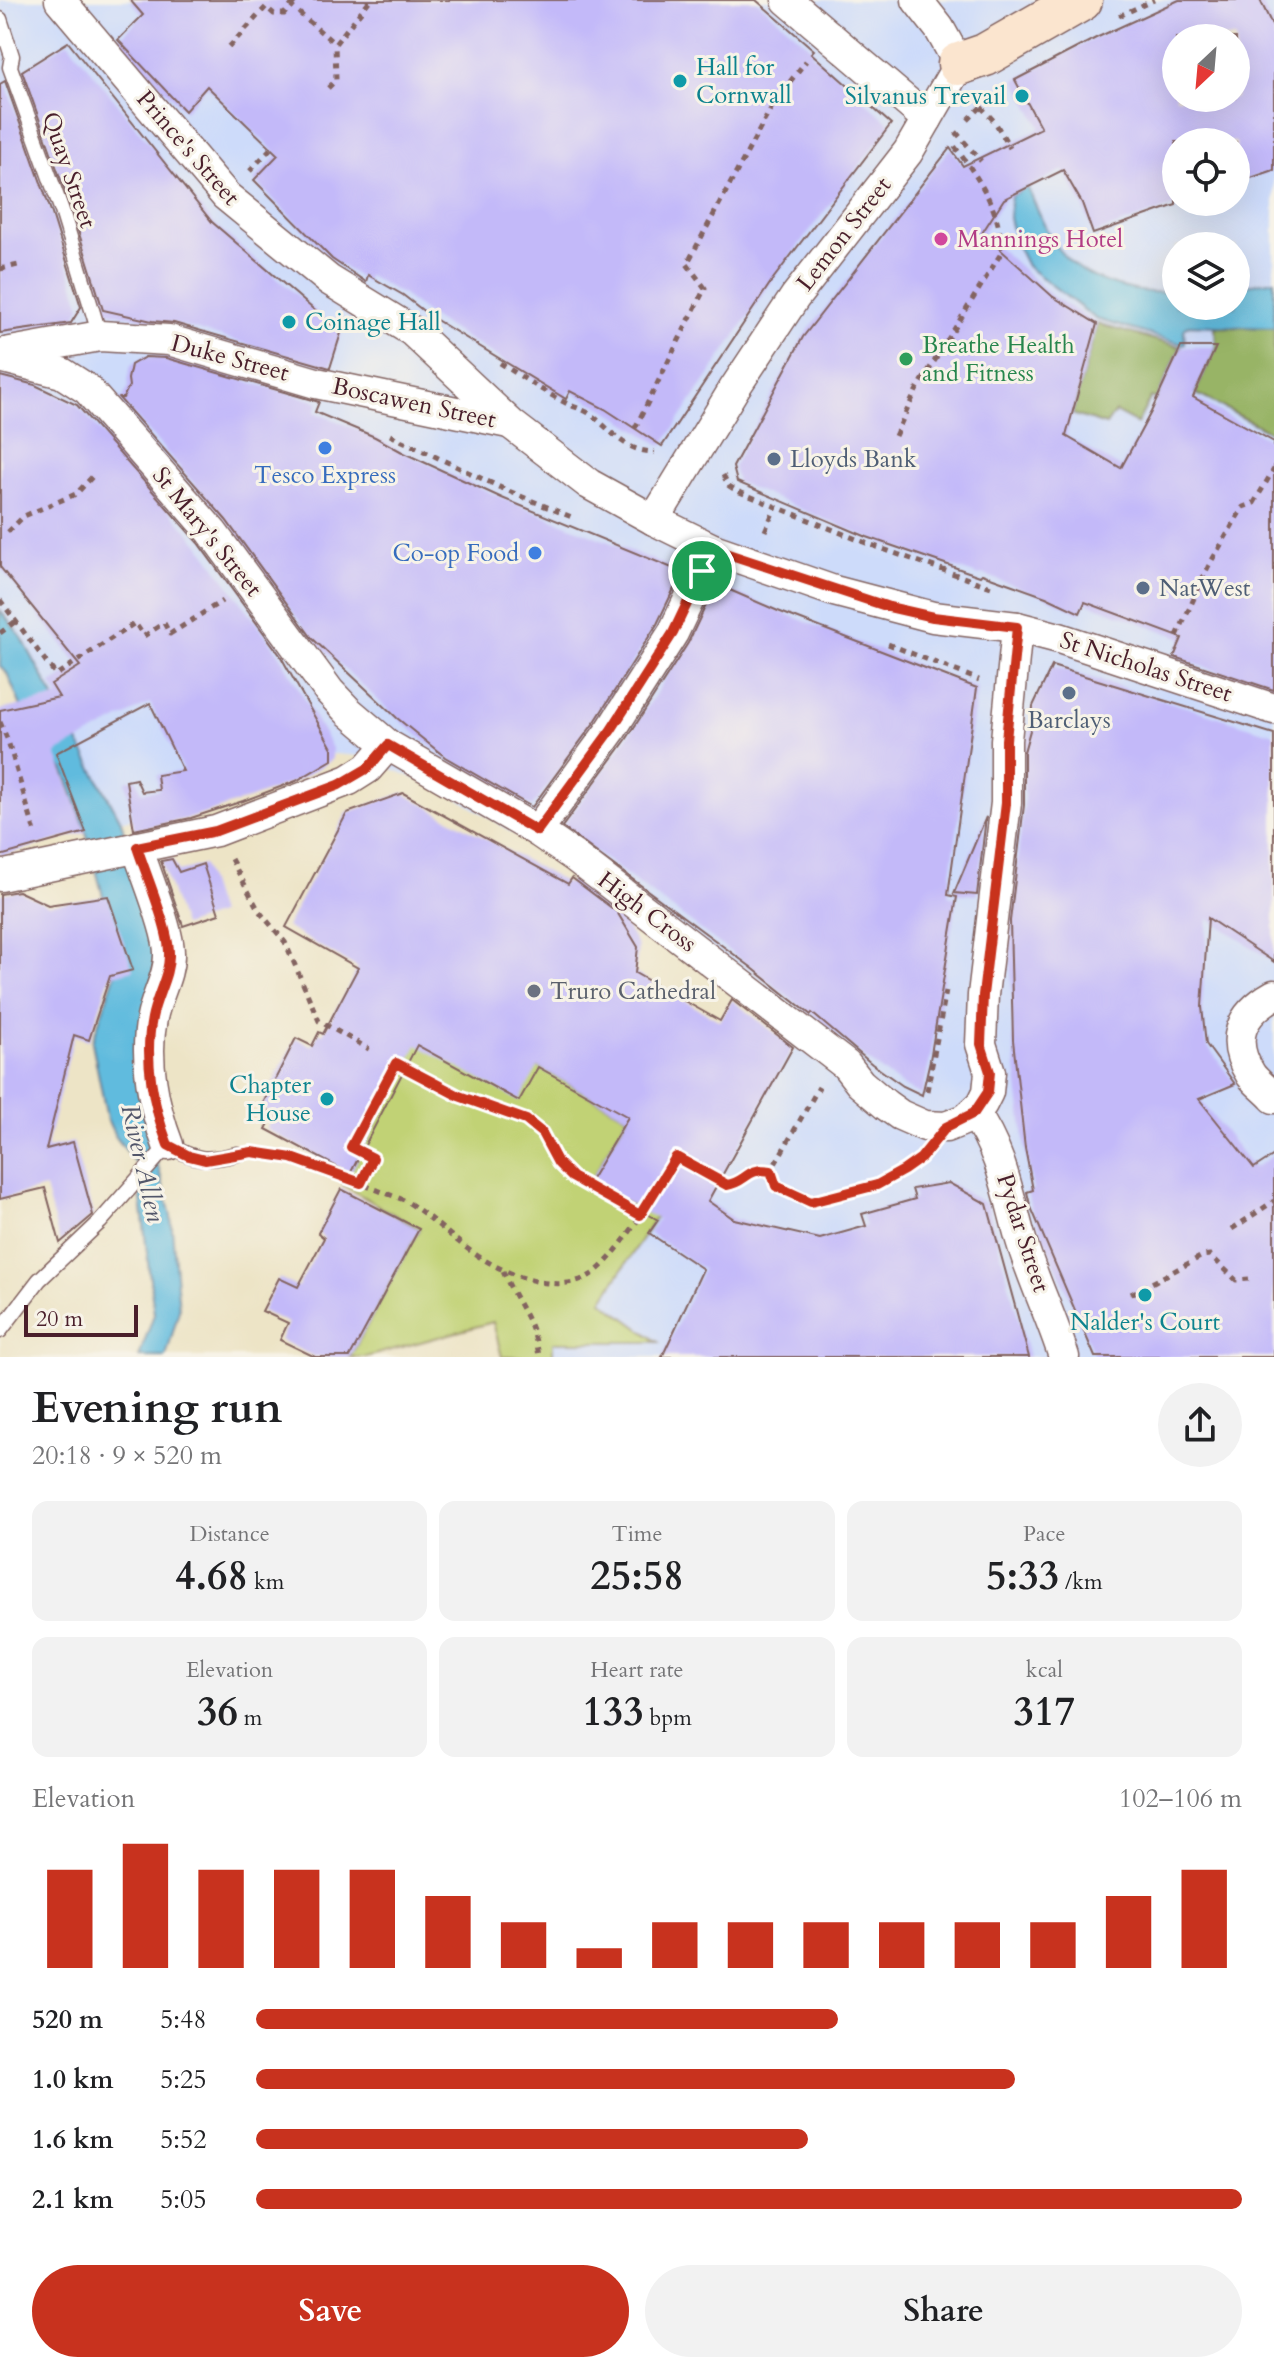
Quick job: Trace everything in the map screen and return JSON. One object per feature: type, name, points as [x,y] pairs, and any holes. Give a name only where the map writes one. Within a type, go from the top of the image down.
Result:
[{"type":"street","name":"Prince's Street","points":[[60,0],[226,196],[329,280],[412,331]]},
{"type":"street","points":[[787,0],[927,119]]},
{"type":"street","points":[[917,0],[939,28],[959,64],[985,55],[1081,0]]},
{"type":"street","name":"Lemon Street","points":[[654,520],[725,402],[795,297],[908,152],[959,64]]},
{"type":"street","name":"Boscawen Street","points":[[412,331],[511,424],[589,484],[713,549],[889,607],[933,617],[1017,627]]},
{"type":"street","name":"Duke Street","points":[[0,356],[100,336],[169,340],[316,383]]},
{"type":"street","name":"St Mary's Street","points":[[0,356],[62,373],[87,389],[212,532],[329,691],[388,745]]},
{"type":"street","name":"Boscawen Street","points":[[316,383],[511,424]]},
{"type":"street","points":[[537,831],[611,730],[673,633],[713,549]]},
{"type":"street","points":[[946,1127],[974,1113],[988,1092],[990,1082],[981,1044],[983,995],[1006,803],[1006,740],[1017,627]]},
{"type":"street","name":"St Nicholas Street","points":[[1017,627],[1274,709]]},
{"type":"street","points":[[0,876],[216,831],[349,780],[368,768],[388,745]]},
{"type":"street","name":"High Cross","points":[[388,745],[537,831],[575,857],[836,1057],[860,1083],[900,1115],[925,1126],[946,1127]]},
{"type":"street","points":[[137,847],[169,945],[168,968],[152,1017],[149,1049],[164,1148]]},
{"type":"street","points":[[1272,1093],[1252,1077],[1239,1041],[1244,1020],[1257,1004],[1274,995]]},
{"type":"street","name":"Pydar Street","points":[[974,1113],[988,1133],[1001,1164],[1022,1241],[1064,1357]]},
{"type":"lane","name":"Quay Street","points":[[0,19],[12,56],[10,67],[62,211],[100,336]]},
{"type":"lane","points":[[0,1331],[39,1280],[100,1222],[164,1148],[205,1160],[237,1154]]},
{"type":"path","points":[[229,47],[266,7],[274,14],[284,14],[296,0]]},
{"type":"path","points":[[328,88],[336,80],[335,44],[370,0]]},
{"type":"path","points":[[291,6],[335,44]]},
{"type":"path","points":[[635,428],[705,288],[687,264],[775,101],[814,50]]},
{"type":"path","points":[[942,150],[981,107],[995,122],[1010,148]]},
{"type":"path","points":[[956,132],[981,161]]},
{"type":"path","points":[[895,436],[916,391],[1000,255],[1000,240],[992,209],[950,140]]},
{"type":"path","points":[[0,269],[23,264]]},
{"type":"path","points":[[498,362],[565,403],[592,415],[625,444],[640,451],[664,452]]},
{"type":"path","points":[[723,467],[723,477],[737,491],[992,587]]},
{"type":"path","points":[[1177,636],[1208,567],[1243,507],[1254,503],[1274,469]]},
{"type":"path","points":[[8,532],[24,516],[76,494],[92,477]]},
{"type":"path","points":[[0,600],[56,675],[135,623],[144,636],[164,623],[170,634],[250,583]]},
{"type":"path","points":[[0,633],[16,621]]},
{"type":"path","points":[[0,722],[47,868]]},
{"type":"path","points":[[216,831],[259,911],[285,942],[319,1021],[369,1049]]},
{"type":"path","points":[[836,1057],[771,1171],[773,1182],[782,1190],[807,1202],[890,1179],[921,1158],[946,1127]]},
{"type":"path","points":[[361,1183],[373,1158],[351,1147],[394,1062],[459,1096],[526,1120],[542,1133],[558,1163],[572,1177],[640,1215]]},
{"type":"path","points":[[237,1154],[252,1152],[292,1158],[361,1183],[419,1209],[468,1249],[503,1271],[546,1282],[575,1281],[601,1267],[640,1215],[676,1157],[727,1185],[736,1183],[753,1171],[771,1171]]},
{"type":"path","points":[[1232,1229],[1274,1201]]},
{"type":"path","points":[[1131,1294],[1202,1256],[1210,1255],[1236,1280],[1249,1279]]},
{"type":"path","points":[[503,1271],[509,1287],[529,1318],[539,1357]]},
{"type":"shaded area","points":[[0,0],[1274,0],[1274,1357],[553,1357],[552,1342],[657,1341],[602,1301],[696,1154],[787,1059],[816,1020],[695,949],[450,793],[361,756],[334,754],[292,775],[121,821],[23,638],[0,610]]},
{"type":"green space","points":[[1097,324],[1181,347],[1157,399],[1151,397],[1137,424],[1115,412],[1106,425],[1072,414]]},
{"type":"green space","points":[[1215,327],[1274,328],[1274,434],[1195,393],[1216,347]]},
{"type":"green space","points":[[421,1001],[628,1117],[590,1182],[629,1205],[669,1141],[696,1155],[602,1301],[658,1342],[553,1342],[553,1357],[502,1357],[493,1322],[366,1357],[350,1357],[419,1229],[343,1185],[393,1091]]},
{"type":"water","points":[[1027,187],[1053,242],[1069,261],[1082,270],[1128,289],[1162,292],[1162,320],[1250,320],[1250,284],[1274,280],[1274,328],[1188,325],[1184,330],[1185,343],[1182,344],[1096,319],[1027,266],[1015,242],[1009,218],[1011,196]]},
{"type":"water","name":"River Allen","points":[[0,610],[22,638],[121,821],[161,969],[144,1111],[171,1216],[179,1310],[166,1357],[139,1357],[154,1314],[137,1165],[115,1136],[107,1119],[92,1042],[120,960],[86,832],[68,780],[63,769],[36,742],[7,673],[0,666]]},
{"type":"building","points":[[130,0],[756,0],[814,50],[811,53],[891,124],[773,279],[662,446],[605,409],[570,391],[566,399],[430,316],[403,295],[368,275],[366,282],[332,259],[254,180],[278,155],[207,86],[185,111],[118,40],[143,15]]},
{"type":"building","points":[[1179,0],[1260,0],[1274,29],[1274,170],[1250,178],[1250,128],[1162,128],[1162,210],[1093,234],[1082,203],[1063,170],[1004,199],[982,233],[1052,296],[1097,324],[1066,436],[1121,468],[1181,347],[1216,347],[1193,397],[1274,442],[1274,690],[1174,657],[1182,638],[1085,602],[1080,613],[982,574],[980,576],[867,537],[737,482],[733,467],[803,337],[950,148],[963,166],[1041,128],[1015,80]]},
{"type":"building","points":[[68,42],[212,222],[341,333],[330,368],[174,323],[103,310],[71,208],[22,71]]},
{"type":"building","points":[[5,81],[81,307],[71,323],[0,333],[0,84]]},
{"type":"building","points":[[145,357],[166,358],[319,402],[315,412],[502,498],[682,572],[657,624],[596,720],[532,807],[445,757],[397,718],[312,638],[226,520],[119,398],[123,398],[129,386],[131,365]]},
{"type":"building","points":[[0,376],[35,385],[77,405],[198,543],[280,655],[332,748],[332,760],[296,781],[243,801],[191,818],[134,830],[126,781],[136,779],[142,792],[159,790],[157,775],[183,771],[150,703],[56,753],[86,832],[0,856],[0,710],[59,697],[51,684],[80,666],[0,567]]},
{"type":"building","points":[[716,584],[977,688],[948,895],[957,897],[922,1095],[872,1064],[812,1013],[562,827],[626,740],[688,643]]},
{"type":"building","points":[[1052,666],[1274,734],[1274,962],[1208,918],[1202,1007],[1206,1044],[1235,1084],[1199,1099],[1254,1168],[1274,1155],[1274,1357],[1095,1357],[1030,1205],[1027,1192],[1033,1190],[1013,1040],[1010,921],[1024,805],[1024,752],[1033,706]]},
{"type":"building","points":[[403,793],[568,884],[572,878],[617,912],[638,947],[635,973],[720,1021],[732,1000],[793,1047],[708,1201],[734,1219],[820,1239],[866,1226],[862,1214],[915,1199],[912,1189],[949,1183],[987,1204],[1029,1357],[662,1357],[703,1269],[649,1233],[658,1220],[590,1181],[628,1117],[538,1067],[519,1101],[417,1045],[350,1174],[266,1129],[274,1114],[261,1107],[296,1038],[312,1046],[319,1032],[323,1034],[358,968],[286,927],[347,813]]},
{"type":"building","points":[[986,817],[977,895],[954,893]]},
{"type":"building","points":[[172,859],[179,872],[203,864],[219,914],[183,926],[161,861]]},
{"type":"building","points":[[18,891],[48,905],[108,896],[133,970],[110,976],[89,1040],[74,1035],[46,1149],[73,1142],[93,1215],[60,1243],[45,1188],[0,1199],[0,894]]},
{"type":"building","points":[[341,1189],[419,1229],[350,1357],[315,1357],[280,1340],[288,1323],[262,1311],[279,1278],[298,1287],[324,1238],[318,1233]]},
{"type":"place","name":"Hall for Cornwall","points":[[680,81]]},
{"type":"place","name":"Silvanus Trevail","points":[[1022,96]]},
{"type":"place","name":"Mannings Hotel","points":[[941,239]]},
{"type":"place","name":"Coinage Hall","points":[[289,322]]},
{"type":"place","name":"Breathe Health and Fitness","points":[[906,359]]},
{"type":"place","name":"Tesco Express","points":[[325,448]]},
{"type":"place","name":"Lloyds Bank","points":[[774,459]]},
{"type":"place","name":"Co-op Food","points":[[535,553]]},
{"type":"place","name":"NatWest","points":[[1143,588]]},
{"type":"place","name":"Barclays","points":[[1069,693]]},
{"type":"place","name":"Truro Cathedral","points":[[534,991]]},
{"type":"place","name":"Chapter House","points":[[327,1099]]},
{"type":"place","name":"Nalder's Court","points":[[1145,1295]]},
{"type":"route","points":[[713,549],[889,607],[933,617],[1017,627],[1006,740],[1006,803],[983,995],[981,1044],[990,1082],[982,1104],[974,1113],[946,1127],[921,1158],[890,1179],[811,1202],[776,1186],[771,1171],[753,1171],[740,1181],[727,1185],[676,1157],[640,1215],[572,1177],[558,1163],[542,1133],[526,1120],[459,1096],[396,1063],[351,1147],[373,1158],[361,1183],[292,1158],[252,1152],[205,1160],[168,1145],[159,1122],[149,1049],[152,1017],[168,968],[169,945],[137,847],[216,831],[339,785],[368,768],[388,745],[537,831],[611,730],[673,633],[702,571],[713,549]]}]
